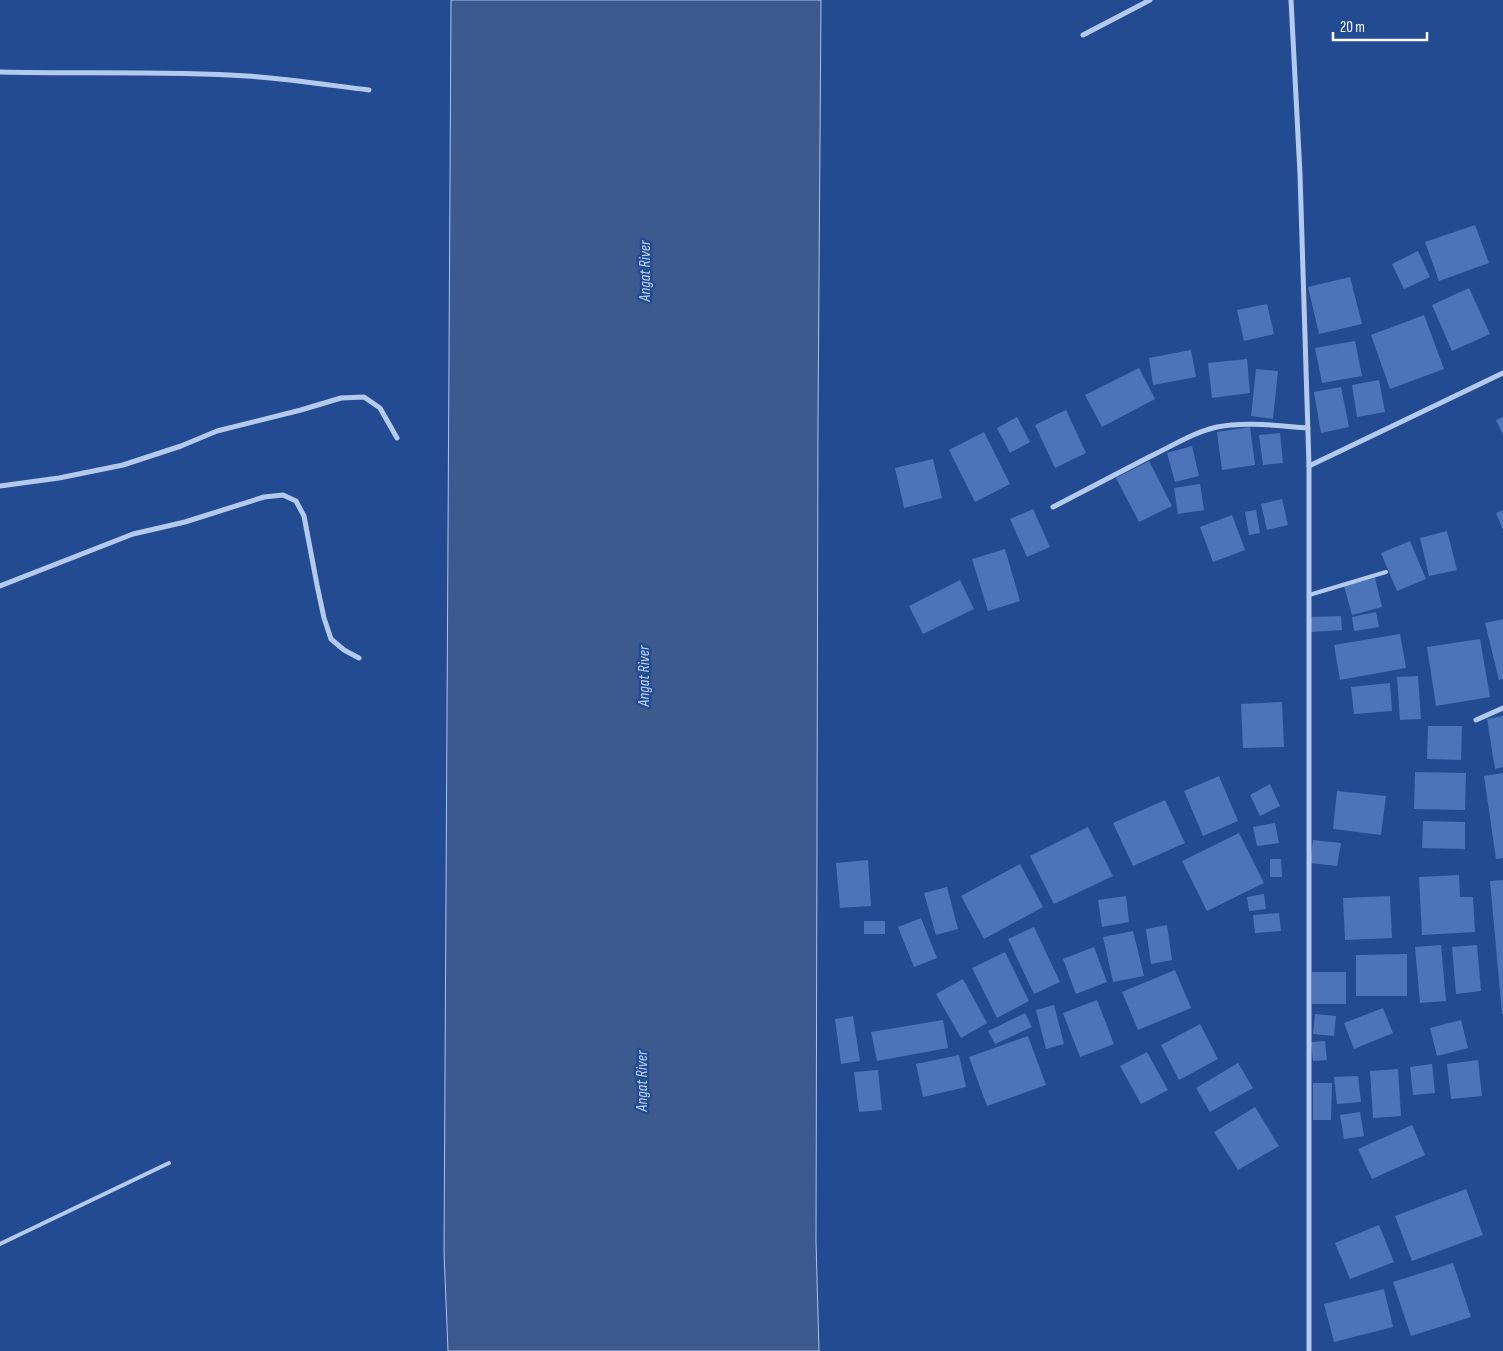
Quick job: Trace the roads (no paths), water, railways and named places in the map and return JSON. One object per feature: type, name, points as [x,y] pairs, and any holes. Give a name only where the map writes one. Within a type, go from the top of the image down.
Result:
[{"type":"street","points":[[1083,35],[1150,0]]},
{"type":"street","points":[[1291,0],[1300,174],[1309,466],[1309,1351]]},
{"type":"street","points":[[0,72],[157,72],[249,76],[369,90]]},
{"type":"street","points":[[1309,466],[1503,373]]},
{"type":"street","points":[[0,486],[59,478],[124,465],[218,432],[341,398],[364,397],[380,408],[397,438]]},
{"type":"street","points":[[1053,507],[1201,432],[1218,427],[1242,425],[1308,428]]},
{"type":"street","points":[[0,586],[133,534],[185,522],[264,497],[283,494],[296,501],[304,516],[324,618],[331,639],[344,650],[359,658]]},
{"type":"street","points":[[1476,720],[1503,708]]},
{"type":"lane","points":[[1309,595],[1386,572]]},
{"type":"lane","points":[[0,1244],[169,1163]]},
{"type":"water","name":"Angat River","points":[[451,0],[821,0],[816,1241],[819,1351],[448,1351],[444,1252]]}]
